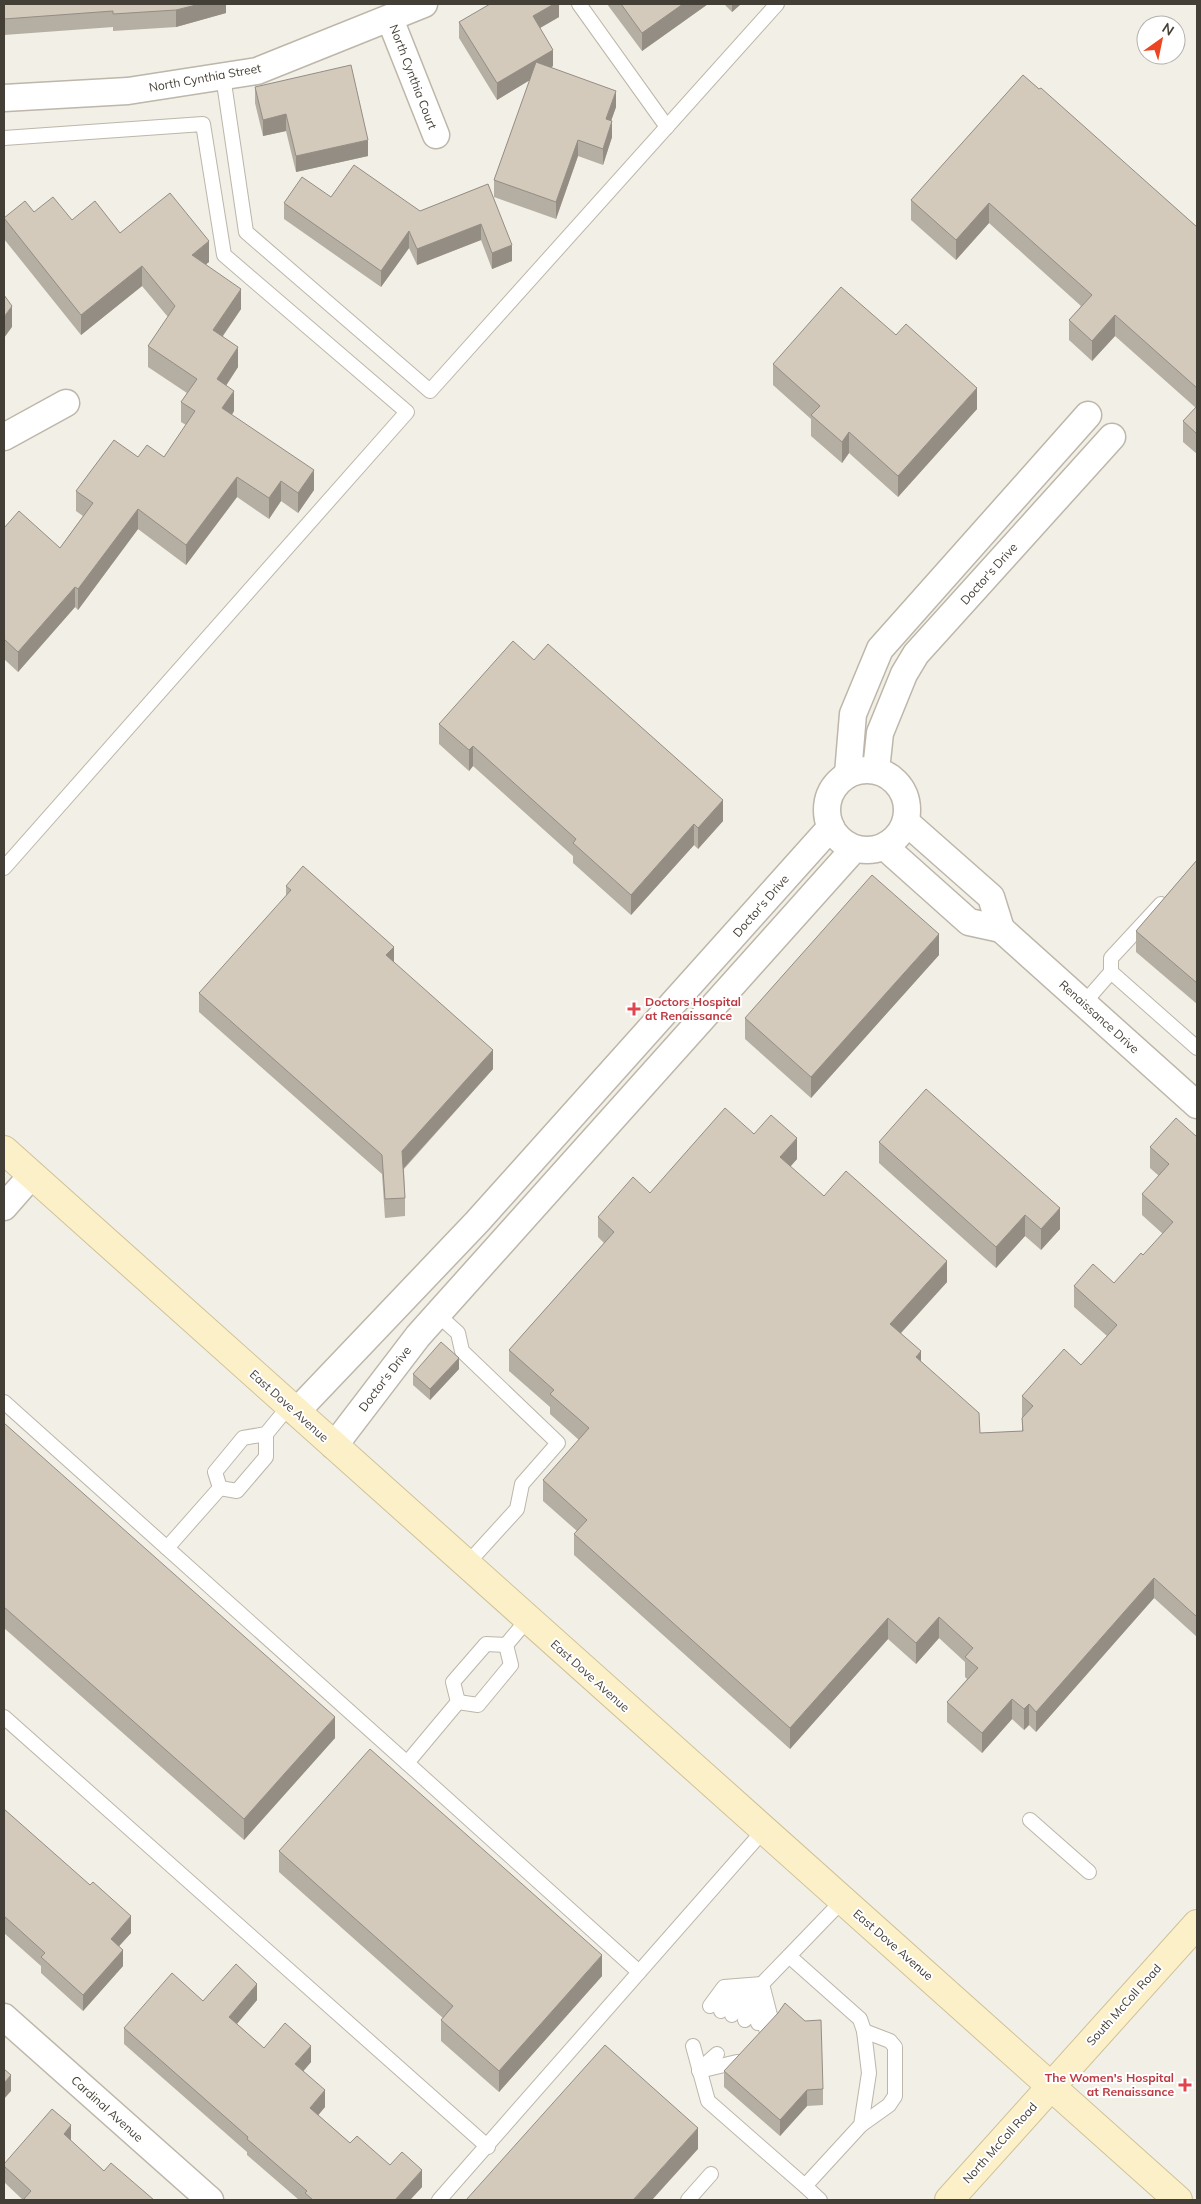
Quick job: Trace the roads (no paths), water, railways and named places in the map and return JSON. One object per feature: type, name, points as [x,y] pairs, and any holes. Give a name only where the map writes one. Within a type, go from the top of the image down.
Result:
[{"type":"main road","name":"East Dove Avenue","points":[[4,1150],[527,1620],[1178,2200]]},
{"type":"main road","name":"South McColl Road","points":[[1050,2087],[1197,1924]]},
{"type":"main road","name":"North McColl Road","points":[[949,2200],[1050,2087]]},
{"type":"street","name":"North Cynthia Street","points":[[4,98],[128,91],[257,71],[424,4]]},
{"type":"street","name":"North Cynthia Court","points":[[390,19],[436,135]]},
{"type":"street","points":[[4,437],[66,403]]},
{"type":"street","points":[[848,774],[853,714],[876,657],[893,633],[1088,415]]},
{"type":"street","name":"Doctor's Drive","points":[[876,770],[880,733],[904,674],[916,654],[1112,437]]},
{"type":"street","points":[[1037,472],[1062,493]]},
{"type":"street","points":[[893,633],[916,654]]},
{"type":"street","points":[[853,727],[880,733]]},
{"type":"street","points":[[863,769],[876,770],[893,778],[904,792],[908,806],[906,822],[900,834],[885,846],[870,850],[854,848],[838,837],[831,826],[826,812],[828,800],[835,786],[848,774],[863,769]]},
{"type":"street","points":[[906,822],[991,898],[1001,929]]},
{"type":"street","name":"Doctor's Drive","points":[[293,1409],[412,1292],[477,1222],[831,826]]},
{"type":"street","name":"Renaissance Drive","points":[[885,846],[969,922],[1001,929],[1197,1105]]},
{"type":"street","name":"Doctor's Drive","points":[[334,1446],[437,1314],[502,1244],[854,848]]},
{"type":"street","name":"Doctor's Drive","points":[[731,940],[754,960]]},
{"type":"street","points":[[670,1007],[694,1028]]},
{"type":"street","points":[[629,1053],[652,1074]]},
{"type":"street","points":[[525,1169],[549,1190]]},
{"type":"street","points":[[4,1207],[32,1175]]},
{"type":"street","points":[[477,1222],[502,1244]]},
{"type":"street","points":[[412,1292],[437,1314]]},
{"type":"street","name":"Cardinal Avenue","points":[[4,2017],[210,2200]]},
{"type":"lane","points":[[579,4],[667,127]]},
{"type":"lane","points":[[223,76],[246,232],[430,391],[777,4]]},
{"type":"lane","points":[[4,138],[203,124],[224,255],[406,412],[4,868]]},
{"type":"lane","points":[[1171,892],[1111,958],[1112,972],[1197,1048]]},
{"type":"lane","points":[[1084,1004],[1112,972]]},
{"type":"lane","points":[[437,1314],[458,1333],[462,1351],[558,1443],[522,1484],[516,1509],[466,1565]]},
{"type":"lane","points":[[4,1402],[639,1972]]},
{"type":"lane","points":[[220,1488],[215,1472],[243,1438],[266,1434],[293,1409]]},
{"type":"lane","points":[[220,1488],[237,1491],[261,1464],[266,1457],[266,1434]]},
{"type":"lane","points":[[167,1548],[220,1488]]},
{"type":"lane","points":[[506,1645],[527,1620]]},
{"type":"lane","points":[[458,1702],[453,1682],[486,1644],[506,1645]]},
{"type":"lane","points":[[458,1702],[478,1705],[511,1665],[506,1645]]},
{"type":"lane","points":[[406,1763],[458,1702]]},
{"type":"lane","points":[[4,1717],[488,2147]]},
{"type":"lane","points":[[1030,1820],[1089,1872]]},
{"type":"lane","points":[[439,2200],[488,2147],[503,2127],[763,1831]]},
{"type":"lane","points":[[739,2017],[762,1984],[842,1900]]},
{"type":"lane","points":[[789,1956],[860,2019],[864,2031],[869,2073],[862,2125]]},
{"type":"lane","points":[[739,2017],[772,2022],[762,1984]]},
{"type":"lane","points":[[739,2017],[724,1987],[762,1984]]},
{"type":"lane","points":[[805,2186],[862,2125],[889,2105],[895,2096],[895,2047],[890,2041],[864,2031]]},
{"type":"lane","points":[[711,2052],[699,2070],[708,2101],[820,2200]]},
{"type":"lane","points":[[699,2070],[711,2052]]},
{"type":"lane","points":[[699,2070],[711,2052]]},
{"type":"lane","points":[[688,2200],[711,2174]]},
{"type":"place","name":"Doctors Hospital at Renaissance","points":[[634,1009]]},
{"type":"place","name":"The Women's Hospital at Renaissance","points":[[1185,2085]]}]
